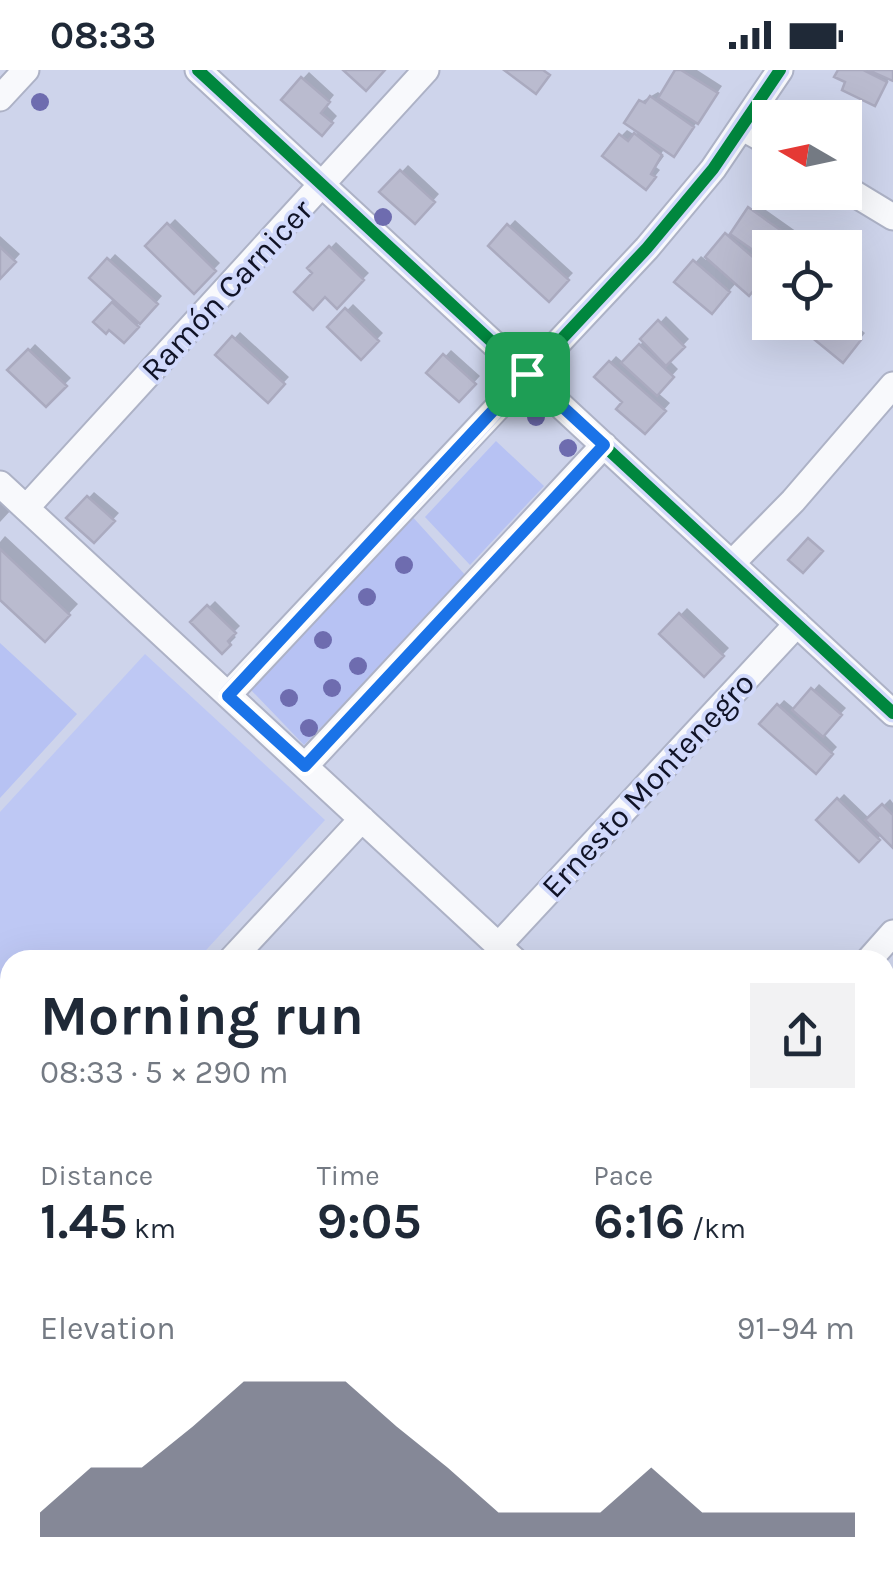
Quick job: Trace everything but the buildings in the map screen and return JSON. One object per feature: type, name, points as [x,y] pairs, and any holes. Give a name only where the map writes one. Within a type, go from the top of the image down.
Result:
[{"type":"street","points":[[0,98],[26,70]]},
{"type":"street","points":[[198,70],[893,713]]},
{"type":"street","name":"Ramón Carnicer","points":[[26,508],[426,70]]},
{"type":"street","points":[[228,696],[658,235],[743,128],[780,70]]},
{"type":"street","points":[[743,128],[752,133]]},
{"type":"street","points":[[862,198],[893,217]]},
{"type":"street","points":[[732,563],[793,501],[893,385]]},
{"type":"street","points":[[305,766],[604,445]]},
{"type":"street","points":[[0,484],[503,950]]},
{"type":"street","name":"Ernesto Montenegro","points":[[509,950],[797,624]]},
{"type":"street","points":[[240,950],[362,819]]},
{"type":"shaded area","points":[[496,441],[544,486],[470,565],[425,517]]},
{"type":"shaded area","points":[[410,514],[467,577],[304,745],[251,690]]},
{"type":"shaded area","points":[[0,643],[77,714],[0,798]]},
{"type":"shaded area","points":[[145,654],[325,820],[206,950],[0,950],[0,812]]},
{"type":"cycle path","points":[[198,70],[893,713]]},
{"type":"cycle path","points":[[228,695],[647,248],[713,169],[780,70]]},
{"type":"route","points":[[527,374],[604,445],[305,766],[228,696],[527,374]]}]
